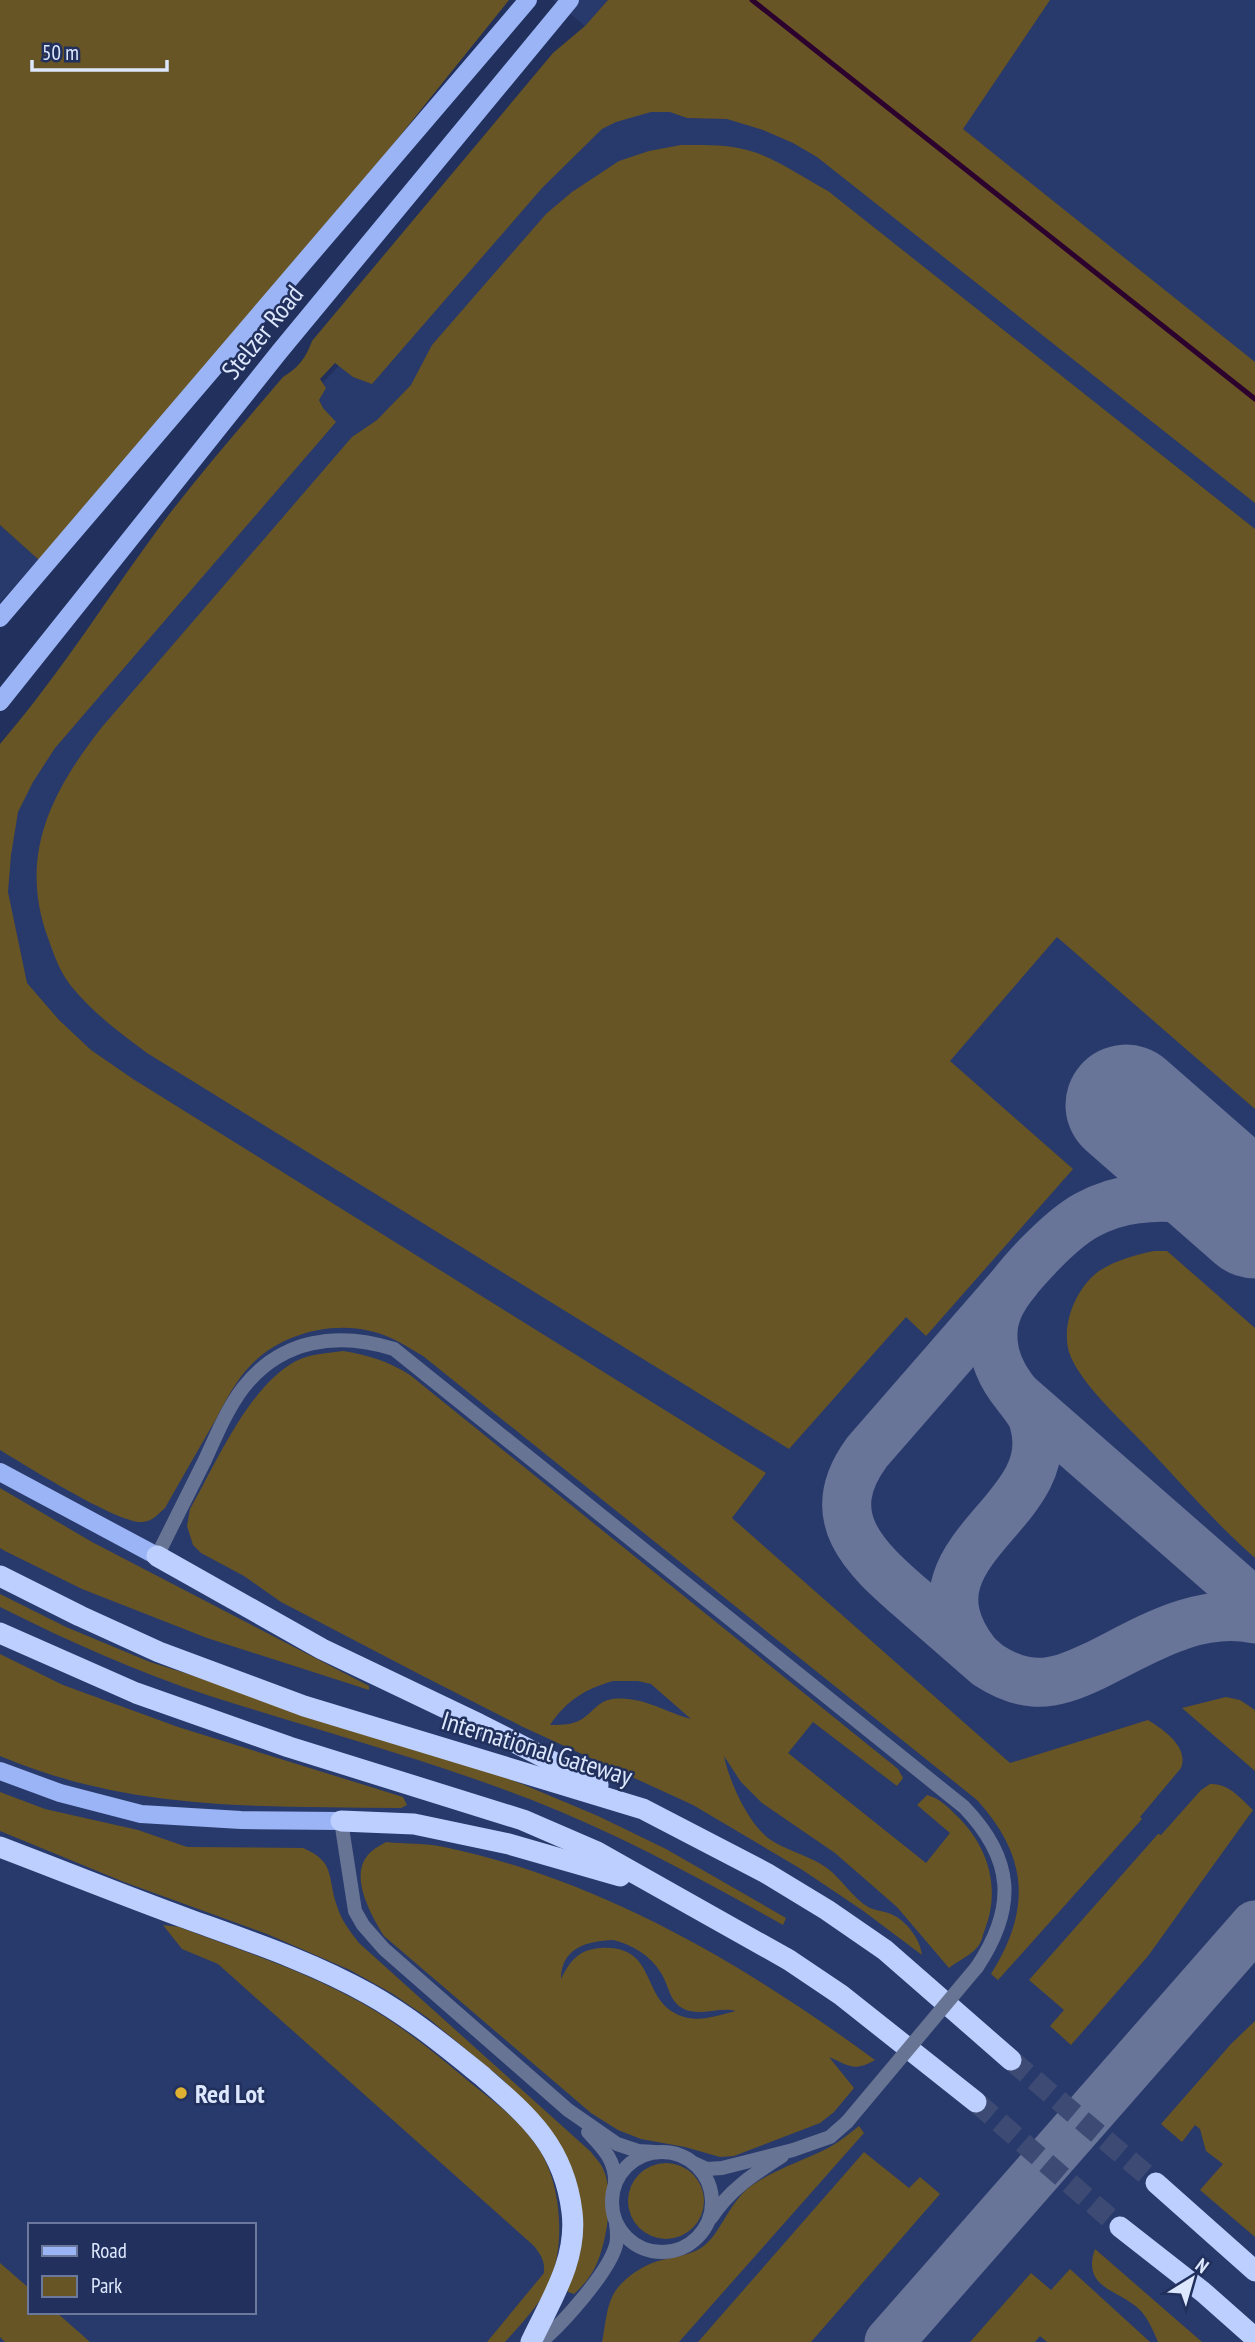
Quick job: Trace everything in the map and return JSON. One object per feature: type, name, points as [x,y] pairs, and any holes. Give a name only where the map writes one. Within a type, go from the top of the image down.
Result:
[{"type":"highway","points":[[157,1556],[322,1649],[479,1724],[643,1809]]},
{"type":"highway","name":"International Gateway","points":[[0,1576],[159,1652],[304,1706],[643,1809],[766,1873],[827,1910],[885,1950],[1011,2060]]},
{"type":"highway","points":[[0,1633],[136,1693],[289,1747],[523,1820],[597,1852],[789,1960],[841,1994],[976,2102]]},
{"type":"highway","points":[[341,1821],[414,1824],[509,1844],[592,1867],[675,1895]]},
{"type":"highway","points":[[0,1847],[253,1942],[338,1978],[370,1995],[442,2043],[525,2113],[539,2129],[554,2155],[565,2183],[572,2214],[567,2263],[531,2342]]},
{"type":"highway","points":[[1156,2183],[1255,2271]]},
{"type":"highway","points":[[1120,2227],[1203,2292],[1255,2338]]},
{"type":"main road","name":"Stelzer Road","points":[[0,618],[528,0]]},
{"type":"main road","name":"Stelzer Road","points":[[0,702],[280,351],[570,0]]},
{"type":"main road","points":[[0,1472],[157,1556]]},
{"type":"main road","points":[[0,1771],[60,1793],[141,1814],[341,1821]]},
{"type":"street","points":[[157,1556],[220,1427],[243,1389],[260,1371],[299,1347],[323,1340],[369,1341],[394,1349],[964,1807],[983,1827],[996,1849],[1005,1894],[1001,1923],[991,1947],[978,1967],[848,2122],[830,2137],[793,2150],[722,2168],[707,2169],[672,2153],[638,2151],[617,2144],[568,2110],[393,1957],[363,1925],[352,1901],[341,1821]]},
{"type":"street","points":[[541,2342],[589,2289],[612,2256],[618,2237],[612,2207],[615,2171],[609,2157],[568,2110]]},
{"type":"street","points":[[615,2222],[635,2245],[649,2251],[664,2253],[680,2249],[694,2242],[722,2202],[737,2186],[793,2150]]},
{"type":"street","points":[[615,2185],[626,2166],[640,2157],[656,2152]]},
{"type":"street","points":[[692,2162],[709,2183],[712,2199],[707,2225]]},
{"type":"shaded area","points":[[553,0],[608,0],[585,26]]},
{"type":"shaded area","points":[[1050,0],[1255,0],[1255,2342],[0,2342],[0,753],[265,443],[400,302],[567,94],[963,128]]},
{"type":"shaded area","points":[[0,525],[39,560],[0,602]]},
{"type":"green space","points":[[0,0],[509,0],[391,147],[39,560],[0,525]]},
{"type":"green space","points":[[608,0],[1050,0],[963,129],[1255,362],[1255,503],[817,157],[763,130],[727,119],[687,118],[670,112],[651,112],[616,122],[602,129],[542,188],[372,384],[353,377],[335,363],[320,379],[326,388],[319,400],[336,422],[55,748],[18,812],[8,892],[27,983],[59,1020],[91,1050],[133,1079],[766,1473],[732,1518],[1010,1763],[1148,1720],[1174,1740],[1183,1760],[1181,1768],[1140,1817],[1142,1819],[998,1980],[991,1974],[1013,1928],[1019,1884],[1007,1842],[977,1800],[423,1356],[398,1341],[355,1328],[322,1329],[290,1338],[263,1355],[246,1371],[232,1391],[165,1508],[147,1521],[131,1520],[114,1514],[0,1450],[0,744],[44,690],[164,521],[208,466],[283,377],[301,362],[312,341],[553,53],[585,26]]},
{"type":"green space","points":[[681,145],[745,149],[783,165],[828,191],[1255,529],[1255,1109],[1057,937],[950,1061],[1073,1169],[926,1336],[906,1317],[789,1449],[147,1053],[127,1038],[88,1005],[64,975],[48,938],[40,908],[37,880],[38,852],[55,801],[68,776],[102,727],[352,437],[377,420],[411,385],[432,345],[546,214],[572,192],[619,161],[649,151]]},
{"type":"green space","points":[[1154,1251],[1167,1251],[1255,1328],[1255,1558],[1212,1517],[1102,1400],[1081,1375],[1069,1352],[1069,1319],[1083,1287],[1099,1271],[1112,1264]]},
{"type":"green space","points":[[343,1351],[378,1359],[410,1375],[898,1769],[903,1778],[897,1786],[813,1722],[788,1753],[926,1863],[950,1833],[917,1805],[927,1795],[950,1809],[977,1841],[989,1868],[992,1898],[990,1914],[981,1942],[976,1948],[949,1968],[897,1907],[835,1853],[762,1803],[741,1782],[724,1756],[742,1804],[765,1836],[827,1868],[870,1908],[891,1914],[902,1921],[916,1937],[922,1955],[801,1869],[693,1805],[523,1727],[419,1674],[281,1602],[244,1576],[201,1553],[193,1545],[187,1526],[190,1509],[248,1407],[263,1388],[296,1361],[313,1355]],"holes":[[[613,1681],[651,1684],[691,1719],[640,1701],[619,1699],[601,1703],[578,1721],[550,1725],[570,1702],[585,1692]]]},
{"type":"green space","points":[[0,1488],[92,1542],[369,1686],[369,1690],[207,1638],[82,1589],[5,1551],[0,1548]]},
{"type":"green space","points":[[0,1594],[66,1627],[150,1662],[444,1755],[522,1784],[598,1816],[666,1849],[786,1918],[783,1925],[628,1842],[532,1800],[412,1758],[210,1696],[129,1666],[0,1607]]},
{"type":"green space","points":[[0,1654],[63,1685],[178,1727],[403,1797],[407,1805],[401,1808],[298,1807],[148,1797],[50,1774],[0,1756]]},
{"type":"green space","points":[[1226,1697],[1240,1700],[1255,1710],[1255,1771],[1182,1708]]},
{"type":"green space","points":[[1210,1784],[1229,1789],[1253,1810],[1148,1956],[1071,2045],[1050,2026],[1064,2010],[1029,1980],[1158,1834],[1161,1835],[1201,1790]]},
{"type":"green space","points":[[0,1792],[45,1809],[138,1830],[187,1847],[303,1848],[314,1853],[329,1871],[341,1916],[359,1943],[591,2152],[602,2166],[609,2192],[606,2230],[597,2263],[584,2284],[574,2294],[568,2292],[565,2287],[579,2237],[531,2108],[501,2078],[428,2018],[350,1970],[267,1934],[124,1882],[0,1831]]},
{"type":"green space","points":[[386,1842],[437,1846],[503,1862],[616,1904],[724,1960],[826,2025],[875,2060],[857,2067],[829,2057],[854,2088],[834,2112],[820,2123],[734,2156],[720,2157],[641,2139],[618,2130],[591,2113],[384,1936],[363,1894],[361,1870],[365,1860]],"holes":[[[594,1942],[620,1942],[652,1961],[675,2002],[684,2009],[697,2012],[736,2011],[697,2019],[673,2012],[656,1994],[639,1962],[631,1954],[618,1949],[593,1949],[581,1954],[561,1979],[565,1960],[577,1948]]]},
{"type":"green space","points":[[163,1925],[179,1927],[271,1961],[360,2002],[428,2048],[504,2110],[529,2136],[545,2160],[552,2177],[559,2215],[557,2254],[543,2295],[505,2342],[487,2342],[544,2273],[542,2258],[534,2246],[218,1964],[182,1949]]},
{"type":"green space","points":[[1255,2021],[1255,2237],[1200,2190],[1223,2164],[1206,2151],[1200,2129],[1195,2125],[1182,2142],[1161,2124],[1231,2044]]},
{"type":"green space","points":[[859,2126],[864,2133],[679,2342],[602,2342],[611,2300],[625,2280],[649,2264],[701,2248],[714,2236],[736,2201],[751,2186],[828,2148]]},
{"type":"green space","points":[[864,2152],[909,2188],[920,2177],[940,2194],[811,2342],[698,2342]]},
{"type":"green space","points":[[666,2163],[681,2166],[693,2174],[701,2186],[704,2201],[701,2216],[693,2228],[681,2236],[666,2239],[651,2236],[639,2228],[631,2216],[628,2201],[631,2186],[639,2174],[651,2166]]},
{"type":"green space","points":[[1095,2249],[1202,2342],[1158,2342],[1148,2320],[1139,2309],[1097,2280],[1092,2262]]},
{"type":"green space","points":[[0,2263],[28,2287],[28,2314],[58,2314],[90,2342],[5,2342],[0,2337]]},
{"type":"green space","points":[[1070,2269],[1150,2342],[1047,2342],[1040,2336],[1035,2342],[970,2342],[1031,2273],[1051,2290]]},
{"type":"waterway","points":[[752,0],[1255,399]]},
{"type":"taxiway","points":[[1255,1223],[1212,1206],[1170,1197],[1131,1200],[1099,1209],[1064,1231],[1025,1270],[999,1307],[993,1333],[999,1366],[1017,1395],[1255,1603]]},
{"type":"taxiway","points":[[1016,1281],[867,1452],[853,1476],[847,1498],[848,1519],[855,1537],[867,1555],[882,1572],[988,1665],[1009,1676],[1027,1681],[1049,1682],[1072,1676],[1152,1637],[1192,1622],[1212,1618],[1255,1619]]},
{"type":"taxiway","points":[[975,1653],[956,1618],[955,1587],[967,1559],[1025,1483],[1036,1455],[1033,1419],[1017,1395]]},
{"type":"taxiway","points":[[889,2342],[1255,1925]]},
{"type":"runway","points":[[1126,1105],[1255,1218]]},
{"type":"tunnel","points":[[1011,2060],[1156,2183]]},
{"type":"tunnel","points":[[976,2102],[1120,2227]]},
{"type":"place","name":"Red Lot","points":[[181,2093]]}]
